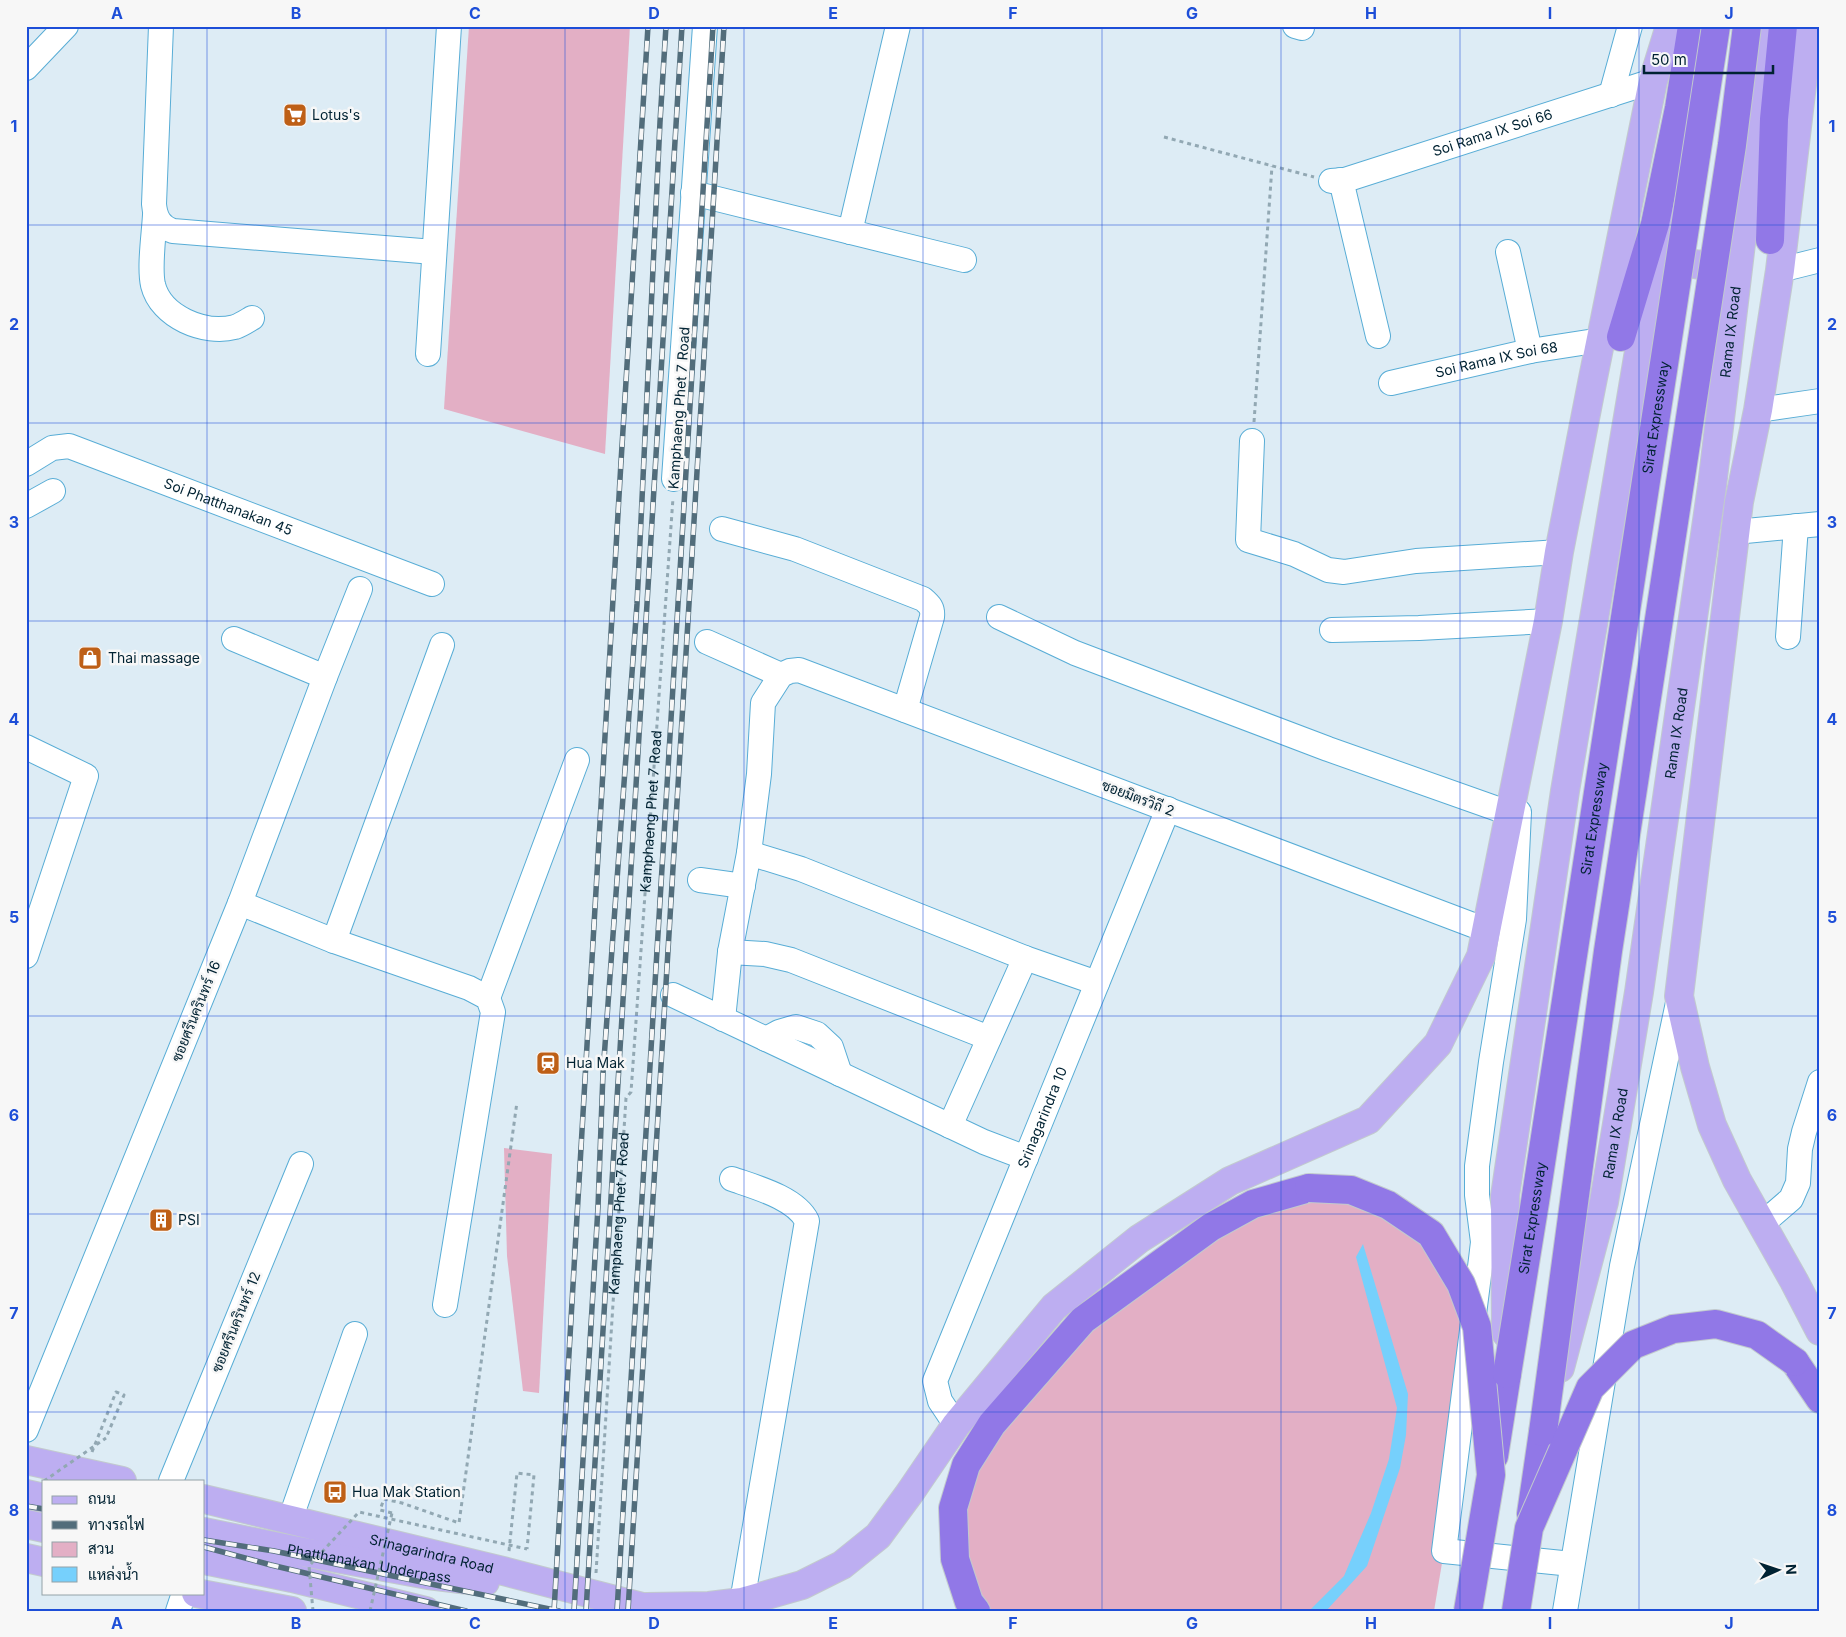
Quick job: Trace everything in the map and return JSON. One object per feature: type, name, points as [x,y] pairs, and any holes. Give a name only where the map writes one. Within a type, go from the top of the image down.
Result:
[{"type":"highway","points":[[1611,338],[1657,215],[1679,108],[1692,26]]},
{"type":"highway","name":"Sirat Expressway","points":[[1468,1611],[1535,1202],[1716,26]]},
{"type":"highway","points":[[1516,1611],[1608,951],[1732,145],[1747,26]]},
{"type":"highway","points":[[1770,240],[1774,119],[1810,30]]},
{"type":"highway","points":[[976,1611],[969,1602],[955,1559],[953,1508],[966,1465],[992,1424],[1083,1320],[1211,1227],[1252,1204],[1309,1188],[1351,1190],[1388,1205],[1431,1234],[1461,1284],[1477,1327],[1491,1474]]},
{"type":"highway","points":[[1529,1528],[1590,1388],[1633,1345],[1673,1329],[1716,1324],[1757,1335],[1795,1362],[1820,1399]]},
{"type":"main road","points":[[642,1610],[742,1602],[802,1585],[842,1565],[878,1536],[910,1494],[956,1425],[1054,1307],[1139,1238],[1230,1180],[1368,1120],[1438,1044],[1481,956],[1548,620],[1559,552],[1611,338],[1654,81],[1670,26]]},
{"type":"main road","points":[[1507,1374],[1505,1196],[1565,791],[1638,357],[1679,167],[1702,26]]},
{"type":"main road","name":"Rama IX Road","points":[[1542,1432],[1586,1278],[1604,1202],[1639,992],[1712,486],[1767,26]]},
{"type":"main road","points":[[1810,30],[1780,270],[1758,410],[1739,502],[1679,996],[1695,1067],[1712,1125],[1737,1180],[1820,1331]]},
{"type":"main road","points":[[1664,236],[1678,261],[1700,265],[1725,262],[1740,248]]},
{"type":"main road","points":[[1739,502],[1740,248]]},
{"type":"main road","points":[[26,1460],[118,1480]]},
{"type":"main road","points":[[26,1494],[42,1498]]},
{"type":"main road","name":"Srinagarindra Road","points":[[205,1500],[507,1572],[642,1610]]},
{"type":"main road","points":[[26,1524],[42,1528]]},
{"type":"main road","name":"Phatthanakan Underpass","points":[[205,1532],[428,1575],[479,1580],[642,1610]]},
{"type":"main road","points":[[26,1558],[42,1562]]},
{"type":"main road","name":"Phatthanakan Underpass","points":[[205,1560],[292,1578],[426,1611]]},
{"type":"main road","points":[[210,1601],[292,1611]]},
{"type":"street","points":[[26,68],[66,26]]},
{"type":"street","points":[[161,26],[153,284],[158,299],[163,305],[184,320],[199,326],[215,328],[234,327],[252,318]]},
{"type":"street","points":[[428,354],[449,26]]},
{"type":"street","name":"Kamphaeng Phet 7 Road","points":[[674,479],[705,26]]},
{"type":"street","points":[[850,232],[898,26]]},
{"type":"street","points":[[1612,95],[1630,26]]},
{"type":"street","name":"Soi Rama IX Soi 66","points":[[1336,180],[1654,81]]},
{"type":"street","points":[[1336,180],[1378,336]]},
{"type":"street","points":[[693,193],[964,260]]},
{"type":"street","points":[[155,215],[163,226],[173,231],[434,252]]},
{"type":"street","points":[[1508,252],[1530,351]]},
{"type":"street","points":[[1780,270],[1820,260]]},
{"type":"street","name":"Soi Rama IX Soi 68","points":[[1391,383],[1530,351],[1611,338]]},
{"type":"street","points":[[1758,410],[1820,401]]},
{"type":"street","points":[[1252,441],[1248,540],[1294,554],[1328,570],[1344,572],[1416,561],[1559,552]]},
{"type":"street","name":"Soi Phatthanakan 45","points":[[26,464],[52,448],[70,446],[432,584]]},
{"type":"street","points":[[26,506],[54,491]]},
{"type":"street","points":[[1735,532],[1820,524]]},
{"type":"street","points":[[1788,637],[1796,526]]},
{"type":"street","points":[[722,529],[795,549],[923,599],[929,604],[932,609],[932,617],[905,710]]},
{"type":"street","name":"ซอยศรีนครินทร์ 16","points":[[26,1430],[240,903],[325,676],[360,589]]},
{"type":"street","points":[[999,617],[1093,660],[1328,749],[1509,813]]},
{"type":"street","points":[[1332,630],[1419,628],[1548,620]]},
{"type":"street","points":[[234,639],[325,676]]},
{"type":"street","name":"ซอยมิตรวิถี 2","points":[[707,642],[785,673],[800,670],[1486,930]]},
{"type":"street","points":[[334,941],[442,646]]},
{"type":"street","points":[[723,1019],[730,952],[750,853],[758,774],[762,703],[785,673]]},
{"type":"street","points":[[26,747],[86,776],[26,956]]},
{"type":"street","points":[[1522,748],[1514,919],[1491,1062],[1477,1166],[1476,1195],[1483,1242],[1444,1551],[1572,1564]]},
{"type":"street","points":[[445,1305],[493,1012],[488,998],[577,760]]},
{"type":"street","name":"Srinagarindra 10","points":[[956,1425],[940,1401],[935,1381],[1168,810]]},
{"type":"street","points":[[750,853],[801,869],[1025,958],[1097,983]]},
{"type":"street","points":[[700,880],[743,886]]},
{"type":"street","points":[[240,903],[334,941],[469,988],[488,998]]},
{"type":"street","points":[[730,952],[765,954],[791,960],[989,1038]]},
{"type":"street","points":[[950,1126],[1025,958]]},
{"type":"street","points":[[673,995],[984,1142],[1026,1158]]},
{"type":"street","points":[[1565,1611],[1622,1266],[1679,996]]},
{"type":"street","points":[[1762,1224],[1792,1199],[1798,1183],[1800,1149],[1804,1132],[1820,1082]]},
{"type":"street","name":"ซอยศรีนครินทร์ 12","points":[[171,1480],[301,1164]]},
{"type":"street","points":[[732,1180],[768,1191],[803,1212],[807,1221],[742,1602]]},
{"type":"street","points":[[290,1520],[355,1334]]},
{"type":"street","points":[[178,1611],[184,1594]]},
{"type":"path","points":[[1164,137],[1272,166],[1336,180]]},
{"type":"path","points":[[1252,441],[1272,166]]},
{"type":"path","name":"Kamphaeng Phet 7 Road","points":[[595,1596],[626,1098],[631,1092],[674,479]]},
{"type":"path","points":[[370,1611],[392,1513],[380,1510],[384,1499],[402,1503],[459,1523],[517,1102]]},
{"type":"path","points":[[45,1480],[94,1446],[106,1438],[124,1395],[116,1392],[107,1416],[94,1446],[83,1472]]},
{"type":"path","points":[[313,1611],[309,1566],[360,1512],[390,1519],[526,1549],[534,1475],[517,1474],[515,1497],[507,1572]]},
{"type":"green space","points":[[469,26],[630,26],[605,454],[444,409]]},
{"type":"green space","points":[[504,1148],[552,1154],[539,1393],[523,1391],[507,1256]]},
{"type":"green space","points":[[1309,1188],[1431,1234],[1475,1322],[1434,1611],[976,1611],[955,1559],[966,1465],[1083,1320],[1211,1227]]},
{"type":"water","points":[[1363,1244],[1408,1394],[1406,1435],[1400,1468],[1367,1566],[1326,1611],[1309,1611],[1344,1576],[1371,1513],[1389,1459],[1397,1408],[1356,1257]]},
{"type":"railway","points":[[554,1611],[648,26]]},
{"type":"railway","points":[[574,1611],[598,1207],[603,1073],[637,604],[666,26]]},
{"type":"railway","points":[[586,1611],[682,26]]},
{"type":"railway","points":[[617,1611],[713,26]]},
{"type":"railway","points":[[628,1611],[724,26]]},
{"type":"railway","points":[[26,1506],[42,1509]]},
{"type":"railway","points":[[205,1540],[274,1551],[559,1611]]},
{"type":"railway","points":[[205,1547],[271,1565],[466,1611]]},
{"type":"place","name":"Lotus's","points":[[295,115]]},
{"type":"place","name":"Thai massage","points":[[90,658]]},
{"type":"place","name":"Hua Mak","points":[[548,1063]]},
{"type":"place","name":"PSI","points":[[161,1220]]},
{"type":"place","name":"Hua Mak Station","points":[[335,1492]]}]
